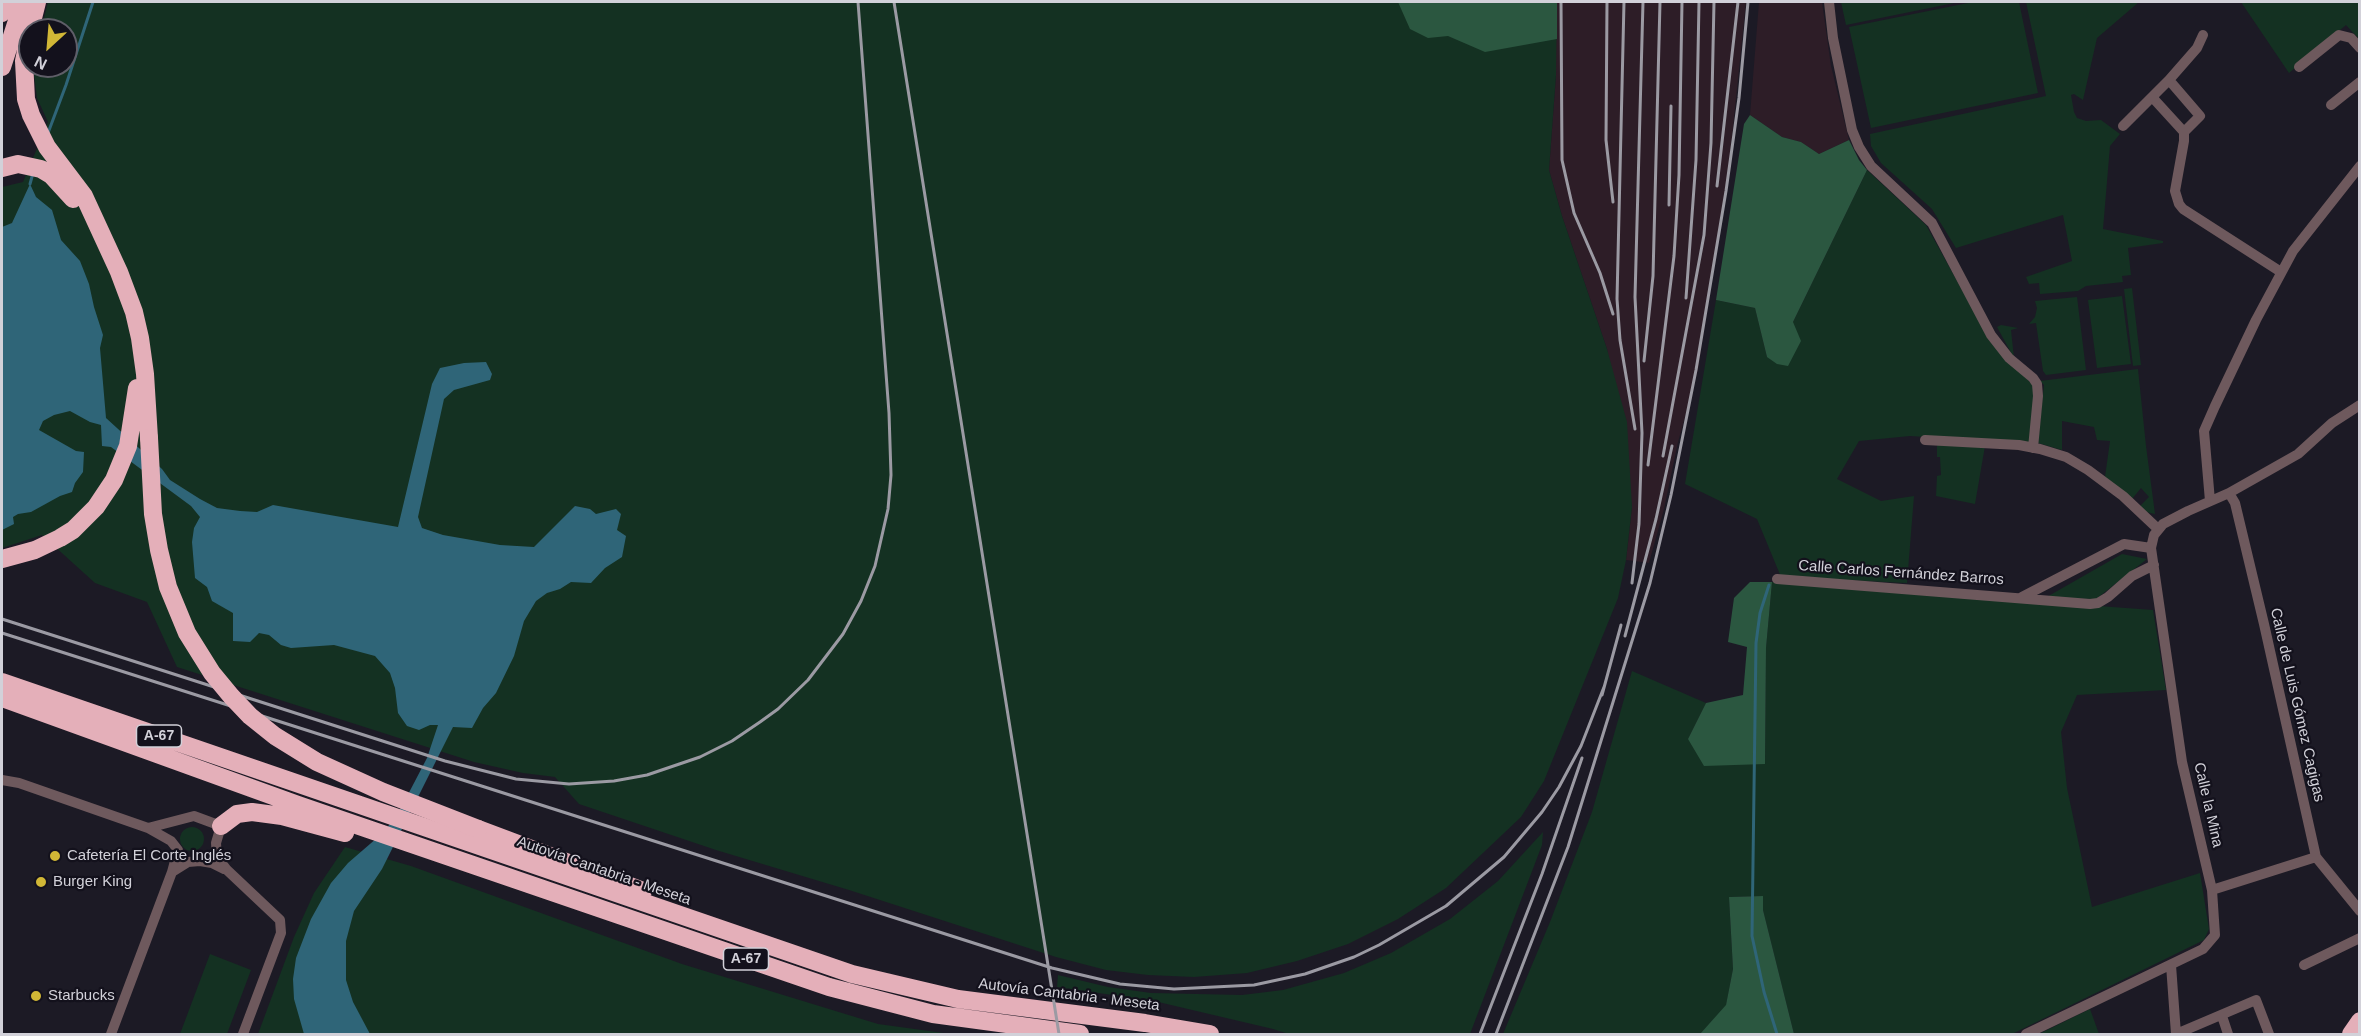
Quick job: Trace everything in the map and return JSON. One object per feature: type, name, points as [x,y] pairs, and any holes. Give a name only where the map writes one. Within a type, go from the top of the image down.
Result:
[{"type":"highway","points":[[2,13],[5,2]]},
{"type":"highway","points":[[2,67],[23,2]]},
{"type":"highway","points":[[33,18],[37,2]]},
{"type":"highway","points":[[24,78],[26,99],[37,128],[47,147],[84,196],[119,272],[134,312],[143,359],[153,514],[168,587],[187,633],[212,673],[231,696],[269,731],[317,762],[383,792],[903,988]]},
{"type":"highway","points":[[2,168],[8,165],[34,167],[51,175],[68,192],[119,272]]},
{"type":"highway","points":[[2,559],[35,550],[73,530],[96,507],[122,465],[132,431],[137,376],[134,312]]},
{"type":"highway","name":"Autovía Cantabria - Meseta","points":[[2,682],[801,957],[903,988],[984,1003],[1136,1022],[1210,1035]]},
{"type":"highway","name":"A-67","points":[[2,698],[369,834],[624,917],[820,985],[881,1002],[960,1019],[1080,1035]]},
{"type":"highway","points":[[2,711],[217,776]]},
{"type":"highway","points":[[221,826],[237,814],[260,813],[369,834]]},
{"type":"highway","points":[[2351,1035],[2360,1021]]},
{"type":"street","points":[[1830,2],[1833,38],[1852,130],[1858,147],[1871,166],[1932,223],[1991,335],[2002,351],[2028,373],[2037,384],[2033,448]]},
{"type":"street","points":[[2123,126],[2169,80],[2197,48],[2203,35]]},
{"type":"street","points":[[2299,67],[2339,35],[2351,38],[2360,48]]},
{"type":"street","points":[[2169,80],[2200,116],[2184,132]]},
{"type":"street","points":[[2331,105],[2360,82]]},
{"type":"street","points":[[2152,97],[2184,132],[2175,191],[2179,204],[2183,209],[2282,272]]},
{"type":"street","points":[[2210,501],[2204,431],[2256,320],[2293,251],[2360,166]]},
{"type":"street","points":[[2151,548],[2158,529],[2298,454],[2332,423],[2360,405]]},
{"type":"street","points":[[1925,440],[2033,448],[2078,463],[2122,496],[2158,529]]},
{"type":"street","name":"Calle de Luis Gómez Cagigas","points":[[2229,493],[2235,503],[2264,624],[2316,857],[2360,910]]},
{"type":"street","name":"Calle Carlos Fernández Barros","points":[[2022,597],[2124,544],[2151,548]]},
{"type":"street","name":"Calle la Mina","points":[[2026,1035],[2204,949],[2215,935],[2211,890],[2182,762],[2151,548]]},
{"type":"street","name":"Calle Carlos Fernández Barros","points":[[1777,579],[2098,603],[2132,576],[2154,565]]},
{"type":"street","points":[[2,780],[19,783],[148,828],[171,841],[178,850],[172,872],[111,1035]]},
{"type":"street","points":[[148,828],[194,816],[221,826],[215,850],[217,857],[227,870],[275,914],[282,925],[243,1035]]},
{"type":"street","points":[[2211,890],[2316,857]]},
{"type":"street","points":[[172,872],[188,862],[200,861],[212,862],[227,870]]},
{"type":"street","points":[[2304,965],[2360,938]]},
{"type":"street","points":[[2171,965],[2176,1034],[2256,1000],[2270,1035]]},
{"type":"street","points":[[2222,1016],[2228,1035]]},
{"type":"shaded area","points":[[1556,2],[1746,2],[1729,166],[1698,370],[1649,563],[1626,560],[1632,507],[1607,349],[1562,216],[1549,170],[1556,75]]},
{"type":"shaded area","points":[[1759,2],[1822,2],[1831,66],[1849,140],[1819,154],[1801,142],[1782,137],[1750,115]]},
{"type":"green space","points":[[48,2],[1557,2],[1556,75],[1549,170],[1562,216],[1607,349],[1627,422],[1632,507],[1626,560],[1618,598],[1544,781],[1521,817],[1446,888],[1398,919],[1348,944],[1297,961],[1247,973],[1194,977],[1148,975],[1106,970],[1056,957],[716,850],[579,804],[555,777],[523,773],[474,762],[177,667],[147,602],[95,583],[42,535],[2,548],[2,187],[23,182],[48,122],[37,98],[34,78],[78,78],[78,18],[44,18]]},
{"type":"green space","points":[[1398,2],[1557,2],[1557,39],[1485,52],[1448,36],[1428,38],[1410,29]]},
{"type":"green space","points":[[1841,2],[1959,2],[1846,25]]},
{"type":"green space","points":[[1973,2],[2019,2],[2038,93],[1871,128],[1849,27]]},
{"type":"green space","points":[[2026,2],[2139,2],[2097,38],[2083,100],[2074,94],[2071,95],[2077,118],[2086,121],[2101,120],[2120,134],[2110,146],[2103,229],[2163,241],[2163,243],[2128,248],[2131,275],[2122,276],[2123,282],[2086,286],[2078,291],[2040,294],[2039,283],[2029,284],[2026,277],[2072,261],[2063,215],[1956,248],[1932,209],[1881,163],[1871,146],[1870,134],[2046,96]]},
{"type":"green space","points":[[2241,2],[2359,2],[2359,39],[2346,25],[2289,73]]},
{"type":"green space","points":[[1750,115],[1782,137],[1801,142],[1819,154],[1849,140],[1867,170],[1793,322],[1801,341],[1788,366],[1777,364],[1767,357],[1755,308],[1716,300],[1744,124]]},
{"type":"green space","points":[[1867,170],[1926,225],[1992,344],[2033,385],[2035,402],[2031,441],[2026,443],[1910,436],[1859,441],[1837,479],[1881,501],[1914,496],[1907,583],[1781,577],[1757,519],[1685,484],[1716,300],[1755,308],[1767,357],[1793,322]]},
{"type":"green space","points":[[2132,288],[2141,365],[2133,366],[2124,289]]},
{"type":"green space","points":[[2122,296],[2131,364],[2097,368],[2088,300]]},
{"type":"green space","points":[[2077,297],[2086,370],[2046,375],[2043,371],[2036,323],[2029,324],[2035,317],[2037,308],[2035,301]]},
{"type":"green space","points":[[2001,325],[2018,328],[2011,330],[2014,358],[1997,327]]},
{"type":"green space","points":[[2138,369],[2155,514],[2146,512],[2140,506],[2149,497],[2141,488],[2132,499],[2105,477],[2110,441],[2097,440],[2094,427],[2062,421],[2062,450],[2038,443],[2044,385],[2040,381]]},
{"type":"green space","points":[[1937,443],[1985,446],[1975,504],[1936,496],[1937,476],[1941,475]]},
{"type":"green space","points":[[2122,554],[2147,559],[2096,599],[2045,598]]},
{"type":"green space","points":[[1750,582],[1772,582],[1766,648],[1765,764],[1704,766],[1688,739],[1706,703],[1743,695],[1747,647],[1728,642],[1734,598]]},
{"type":"green space","points":[[1772,582],[2153,610],[2166,690],[2077,695],[2061,732],[2067,788],[2092,907],[2200,873],[2209,929],[2204,940],[2012,1034],[1794,1034],[1763,910],[1763,896],[1729,897],[1733,969],[1726,1006],[1700,1034],[1503,1034],[1550,922],[1592,812],[1632,671],[1706,703],[1688,739],[1765,764],[1766,648]]},
{"type":"green space","points":[[192,827],[197,828],[203,834],[203,844],[197,850],[192,851],[187,850],[181,844],[180,839],[181,834],[187,828]]},
{"type":"green space","points":[[1543,832],[1542,845],[1470,1034],[1289,1034],[1154,1001],[1057,987],[1058,975],[1108,987],[1151,993],[1242,995],[1283,990],[1344,973],[1391,953],[1450,919],[1498,881]]},
{"type":"green space","points":[[345,847],[411,866],[682,964],[878,1024],[951,1034],[258,1034],[294,937],[314,893]]},
{"type":"green space","points":[[1763,896],[1763,910],[1794,1034],[1700,1034],[1726,1005],[1733,969],[1729,897]]},
{"type":"green space","points":[[210,954],[251,970],[227,1034],[180,1034]]},
{"type":"green space","points":[[2090,1009],[2099,1034],[2039,1034]]},
{"type":"water","points":[[30,184],[36,197],[52,210],[61,240],[80,261],[89,284],[103,335],[100,348],[106,418],[162,469],[170,480],[200,499],[217,508],[257,512],[273,505],[398,527],[432,384],[440,368],[464,363],[486,362],[492,374],[490,380],[454,390],[444,399],[418,517],[422,528],[443,535],[500,545],[534,547],[575,506],[590,509],[596,514],[616,509],[621,514],[617,530],[626,536],[622,557],[605,568],[591,583],[571,582],[536,601],[524,621],[514,656],[496,693],[483,708],[472,728],[453,727],[382,869],[354,911],[346,941],[346,980],[353,1002],[370,1034],[304,1034],[294,999],[293,979],[296,958],[311,919],[331,883],[348,863],[385,831],[402,806],[427,758],[438,725],[430,725],[419,730],[407,726],[398,713],[395,688],[390,673],[375,656],[334,645],[291,648],[281,645],[269,635],[259,633],[250,642],[233,641],[233,613],[212,601],[207,587],[195,578],[192,542],[194,528],[200,517],[191,506],[111,447],[102,446],[101,425],[70,411],[54,415],[43,421],[39,430],[76,451],[84,452],[83,472],[72,492],[31,512],[18,514],[13,517],[14,524],[2,530],[2,227],[12,223]]},
{"type":"waterway","points":[[48,133],[93,2]]},
{"type":"waterway","points":[[30,184],[33,173]]},
{"type":"waterway","points":[[1769,585],[1760,613],[1756,643],[1752,936],[1764,992],[1777,1034]]},
{"type":"railway","points":[[2,619],[445,761],[516,779],[569,784],[614,781],[647,775],[700,757],[732,741],[760,722],[778,709],[808,680],[843,634],[861,601],[875,566],[888,509],[891,475],[889,413],[858,2]]},
{"type":"railway","points":[[894,2],[1059,1034]]},
{"type":"railway","points":[[1561,2],[1562,160],[1574,213],[1600,273],[1613,314]]},
{"type":"railway","points":[[1607,2],[1606,140],[1613,202]]},
{"type":"railway","points":[[1624,2],[1617,299],[1620,340],[1635,429]]},
{"type":"railway","points":[[1632,583],[1639,524],[1642,433],[1635,297],[1643,2]]},
{"type":"railway","points":[[1644,361],[1653,276],[1660,2]]},
{"type":"railway","points":[[1648,465],[1674,256],[1679,175],[1682,2]]},
{"type":"railway","points":[[1686,298],[1696,160],[1699,2]]},
{"type":"railway","points":[[1663,456],[1704,235],[1711,143],[1714,2]]},
{"type":"railway","points":[[1717,186],[1738,2]]},
{"type":"railway","points":[[1496,1034],[1568,847],[1650,583],[1671,495],[1696,370],[1726,191],[1739,98],[1748,2]]},
{"type":"railway","points":[[1669,205],[1671,106]]},
{"type":"railway","points":[[1625,636],[1656,519],[1672,446]]},
{"type":"railway","points":[[1602,695],[1621,625]]},
{"type":"railway","points":[[2,633],[1052,968],[1120,984],[1174,989],[1254,985],[1305,974],[1354,957],[1379,945],[1446,906],[1504,857],[1542,812],[1559,787],[1581,746],[1604,687]]},
{"type":"railway","points":[[1480,1034],[1542,874],[1582,758]]},
{"type":"place","name":"Cafetería El Corte Inglés","points":[[55,856]]},
{"type":"place","name":"Burger King","points":[[41,882]]},
{"type":"place","name":"Starbucks","points":[[36,996]]}]
